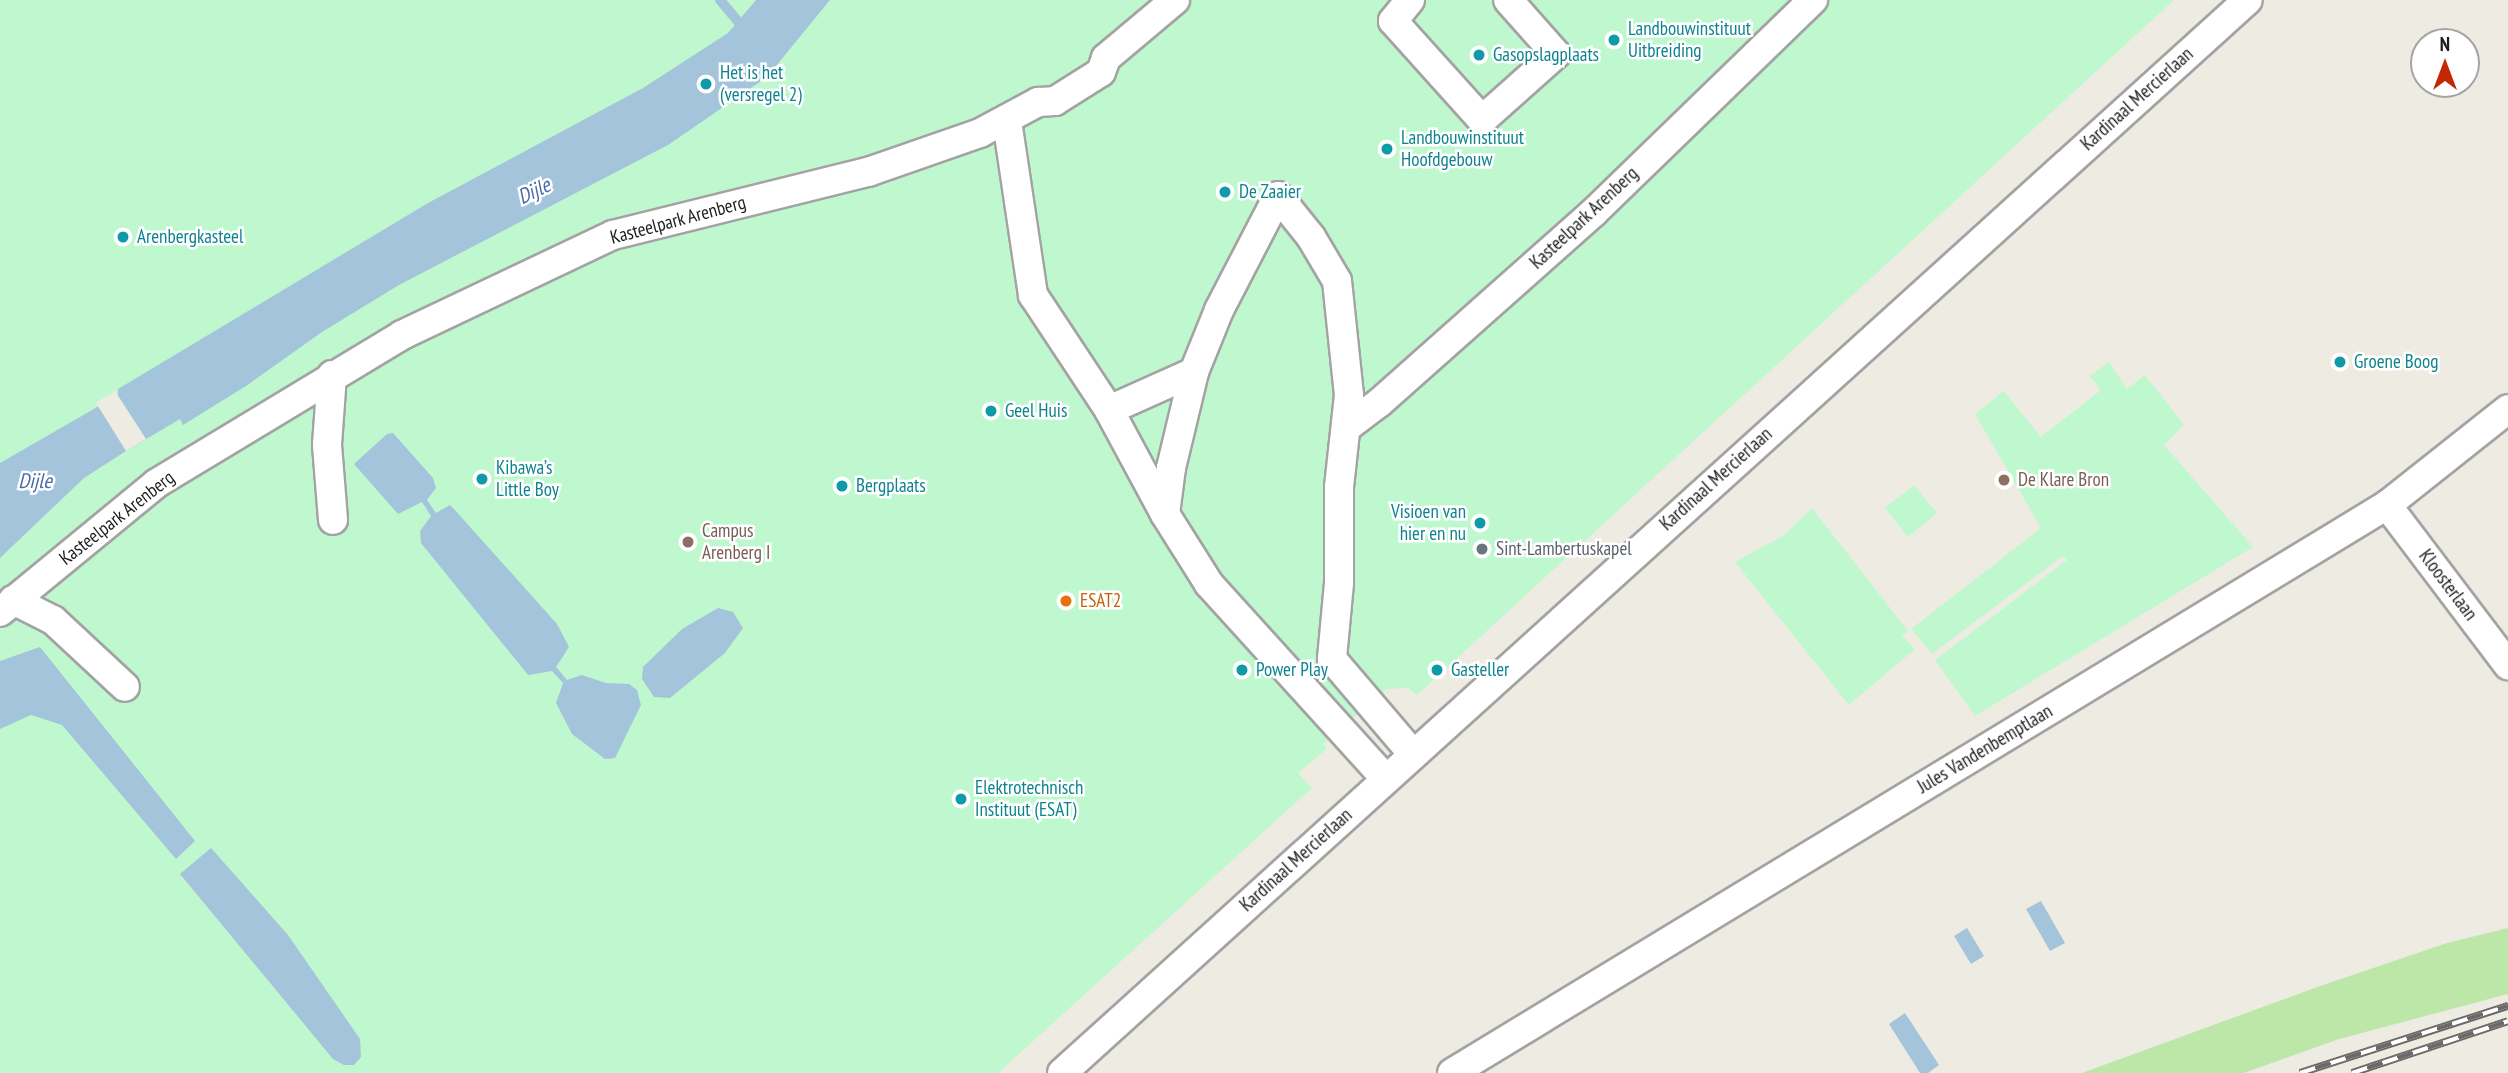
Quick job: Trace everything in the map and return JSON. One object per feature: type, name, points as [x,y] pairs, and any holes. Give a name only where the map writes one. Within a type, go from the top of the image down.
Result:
[{"type":"street","name":"Kasteelpark Arenberg","points":[[7,606],[157,483],[402,335],[613,235],[868,172],[1007,121],[1038,102],[1045,86],[1090,57],[1106,58],[1175,0]]},
{"type":"street","points":[[1410,0],[1393,22],[1482,120],[1556,54],[1508,0]]},
{"type":"street","name":"Kasteelpark Arenberg","points":[[1347,427],[1379,403],[1594,212],[1813,0]]},
{"type":"street","name":"Kardinaal Mercierlaan","points":[[1062,1073],[2248,0]]},
{"type":"street","points":[[1007,121],[1033,295],[1109,410],[1165,514],[1209,584],[1385,778]]},
{"type":"street","points":[[1165,514],[1171,468],[1194,372],[1219,310],[1278,196],[1311,237],[1337,281],[1349,395],[1339,487],[1339,583],[1332,659],[1300,686]]},
{"type":"street","points":[[1109,410],[1194,372]]},
{"type":"street","points":[[332,375],[327,445],[333,520]]},
{"type":"street","name":"Jules Vandenbemptlaan","points":[[1452,1073],[2387,505],[2508,410]]},
{"type":"street","name":"Kloosterlaan","points":[[2387,505],[2508,665]]},
{"type":"street","name":"Kasteelpark Arenberg","points":[[7,606],[53,620],[125,687]]},
{"type":"street","points":[[1332,659],[1412,754]]},
{"type":"green space","name":"Campus Arenberg I","points":[[0,0],[2174,0],[1417,695],[1408,688],[1386,689],[1323,744],[1327,749],[1298,773],[1312,788],[998,1073],[0,1073]]},
{"type":"green space","points":[[2109,362],[2127,389],[2145,375],[2184,425],[2164,445],[2253,547],[1975,716],[1935,660],[2067,560],[2063,556],[1932,654],[1911,629],[2041,528],[1975,414],[2004,391],[2041,437],[2101,390],[2090,376]]},
{"type":"green space","points":[[1914,485],[1937,513],[1908,537],[1885,508]]},
{"type":"green space","points":[[1812,508],[1908,631],[1902,636],[1915,649],[1849,705],[1735,562],[1784,535]]},
{"type":"green space","points":[[2508,928],[2508,994],[2339,1039],[2244,1073],[2082,1073],[2320,986],[2447,943]]},
{"type":"water","name":"Dijle","points":[[756,0],[830,0],[767,77],[668,145],[399,285],[322,332],[246,386],[183,425],[180,419],[126,451],[84,478],[0,558],[0,463],[118,395],[118,389],[428,203],[643,88],[728,33]]},
{"type":"water","points":[[393,433],[433,478],[436,488],[427,500],[436,513],[450,505],[557,624],[569,647],[556,667],[567,680],[582,675],[606,683],[629,684],[637,690],[641,705],[615,758],[605,759],[572,734],[556,703],[563,683],[552,671],[528,675],[421,543],[420,531],[431,516],[422,502],[398,514],[354,464],[387,434]]},
{"type":"water","points":[[718,608],[733,612],[743,628],[725,653],[670,698],[654,697],[642,679],[643,667],[682,629]]},
{"type":"water","points":[[40,647],[195,841],[176,859],[62,725],[31,715],[0,729],[0,661]]},
{"type":"water","points":[[211,848],[288,935],[360,1039],[361,1057],[354,1065],[344,1065],[333,1059],[180,874]]},
{"type":"water","points":[[2041,901],[2065,943],[2050,951],[2026,909]]},
{"type":"water","points":[[1967,928],[1984,956],[1971,964],[1954,936]]},
{"type":"water","points":[[1905,1013],[1939,1065],[1928,1073],[1920,1073],[1889,1024]]},
{"type":"pier","points":[[115,391],[146,439],[126,451],[96,403]]},
{"type":"waterway","points":[[720,0],[746,31]]},
{"type":"railway","points":[[2300,1073],[2508,1006]]},
{"type":"railway","points":[[2352,1073],[2508,1021]]},
{"type":"place","name":"Landbouwinstituut Uitbreiding","points":[[1614,40]]},
{"type":"place","name":"Gasopslagplaats","points":[[1479,55]]},
{"type":"place","name":"Het is het (versregel 2)","points":[[706,84]]},
{"type":"place","name":"Landbouwinstituut Hoofdgebouw","points":[[1387,149]]},
{"type":"place","name":"De Zaaier","points":[[1225,192]]},
{"type":"place","name":"Arenbergkasteel","points":[[123,237]]},
{"type":"place","name":"Groene Boog","points":[[2340,362]]},
{"type":"place","name":"Geel Huis","points":[[991,411]]},
{"type":"place","name":"Kibawa’s Little Boy","points":[[482,479]]},
{"type":"place","name":"De Klare Bron","points":[[2004,480]]},
{"type":"place","name":"Bergplaats","points":[[842,486]]},
{"type":"place","name":"Visioen van hier en nu","points":[[1480,523]]},
{"type":"place","name":"Campus Arenberg I","points":[[688,542]]},
{"type":"place","name":"Sint-Lambertuskapel","points":[[1482,549]]},
{"type":"place","name":"ESAT2","points":[[1066,601]]},
{"type":"place","name":"Power Play","points":[[1242,670]]},
{"type":"place","name":"Gasteller","points":[[1437,670]]},
{"type":"place","name":"Elektrotechnisch Instituut (ESAT)","points":[[961,799]]}]
